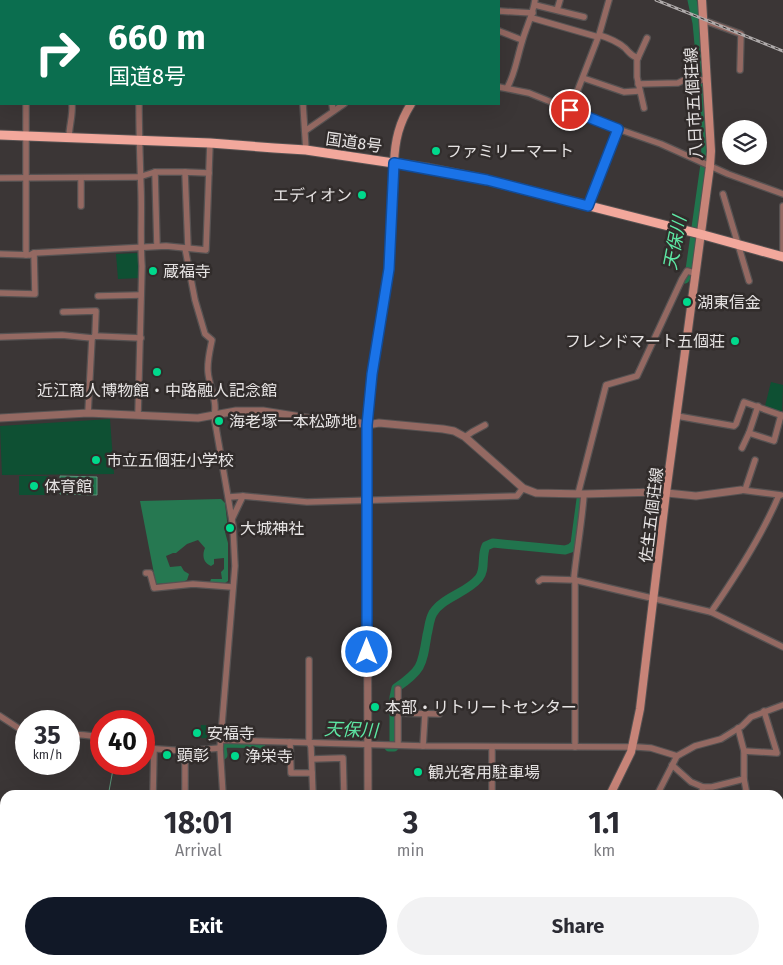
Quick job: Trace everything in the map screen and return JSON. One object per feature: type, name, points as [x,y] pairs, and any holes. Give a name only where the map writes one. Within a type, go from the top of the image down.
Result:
[{"type":"highway","name":"国道8号","points":[[0,135],[210,143],[306,150],[394,163],[487,180],[783,256]]},
{"type":"main road","name":"八日市五個荘線","points":[[700,234],[711,151],[702,0]]},
{"type":"main road","points":[[394,163],[398,128],[410,105]]},
{"type":"main road","name":"佐生五個荘線","points":[[612,790],[633,747],[640,709],[677,416],[691,272],[700,234]]},
{"type":"street","points":[[557,10],[560,0]]},
{"type":"street","points":[[570,110],[598,36],[609,0]]},
{"type":"street","points":[[508,88],[535,3],[584,17]]},
{"type":"street","points":[[500,11],[532,15],[612,39],[632,56],[638,58]]},
{"type":"street","points":[[703,20],[741,34],[740,70]]},
{"type":"street","points":[[500,31],[522,40]]},
{"type":"street","points":[[644,108],[639,88],[638,58],[647,38]]},
{"type":"street","points":[[583,78],[624,92],[678,83],[684,80],[707,80]]},
{"type":"street","points":[[500,87],[529,93],[783,194]]},
{"type":"street","points":[[26,105],[26,255]]},
{"type":"street","points":[[69,138],[73,119],[72,105]]},
{"type":"street","points":[[138,415],[142,266],[139,105]]},
{"type":"street","points":[[303,105],[306,150]]},
{"type":"street","points":[[332,105],[333,112]]},
{"type":"street","points":[[305,131],[343,105]]},
{"type":"street","points":[[588,206],[618,129]]},
{"type":"street","points":[[0,254],[26,255],[157,246],[206,250],[210,143]]},
{"type":"street","points":[[368,790],[367,425],[372,374],[389,269],[394,163]]},
{"type":"street","points":[[0,178],[140,177],[155,172],[209,173]]},
{"type":"street","points":[[155,172],[157,246]]},
{"type":"street","points":[[185,172],[187,248],[195,300],[205,334],[212,340],[208,370],[215,411],[214,416],[229,497],[235,566],[220,748],[223,790]]},
{"type":"street","points":[[81,178],[81,206]]},
{"type":"street","points":[[723,194],[749,281]]},
{"type":"street","points":[[783,206],[783,256]]},
{"type":"street","points":[[0,293],[35,294],[34,253]]},
{"type":"street","points":[[575,747],[574,577],[581,526],[581,494],[606,385],[637,376],[659,325],[682,279],[691,272]]},
{"type":"street","points":[[98,296],[141,295]]},
{"type":"street","points":[[63,312],[96,311],[88,413]]},
{"type":"street","points":[[0,337],[62,335],[141,338]]},
{"type":"street","points":[[677,416],[734,426],[744,402],[782,415],[774,441],[749,432]]},
{"type":"street","points":[[742,448],[758,406]]},
{"type":"street","points":[[0,418],[88,413],[187,418],[214,416],[246,410],[263,411],[367,425],[379,423],[454,431],[466,438],[523,488],[536,493],[666,493],[696,496],[743,490],[781,495],[711,612]]},
{"type":"street","points":[[466,438],[472,432],[485,425]]},
{"type":"street","points":[[743,490],[755,460]]},
{"type":"street","points":[[229,497],[243,496],[307,502],[429,497],[517,496],[523,488]]},
{"type":"street","points":[[232,520],[243,496]]},
{"type":"street","points":[[146,573],[150,574],[154,588],[193,584],[232,587]]},
{"type":"street","points":[[539,581],[542,579],[575,580],[711,612],[783,647]]},
{"type":"street","points":[[309,660],[313,790]]},
{"type":"street","points":[[395,744],[398,689]]},
{"type":"street","points":[[660,790],[677,756],[695,746],[721,739],[751,717],[783,705]]},
{"type":"street","points":[[744,751],[780,753],[764,711]]},
{"type":"street","points":[[398,713],[439,714]]},
{"type":"street","points":[[423,746],[425,714]]},
{"type":"street","points":[[0,716],[15,725]]},
{"type":"street","points":[[738,728],[744,751],[746,790]]},
{"type":"street","points":[[222,740],[367,746],[395,744],[492,747],[633,747],[651,748],[677,756]]},
{"type":"street","points":[[290,744],[291,773],[312,773]]},
{"type":"street","points":[[492,747],[492,790]]},
{"type":"street","points":[[155,750],[185,751],[220,748]]},
{"type":"street","points":[[185,751],[186,790]]},
{"type":"street","points":[[312,759],[343,758],[344,790]]},
{"type":"street","points":[[672,765],[691,782],[703,787],[712,787],[744,779]]},
{"type":"street","points":[[153,775],[153,790]]},
{"type":"shaded area","points":[[138,253],[140,278],[118,279],[116,254]]},
{"type":"shaded area","points":[[771,382],[783,385],[782,413],[765,406]]},
{"type":"shaded area","points":[[110,419],[114,474],[2,475],[0,426]]},
{"type":"shaded area","name":"体育館","points":[[19,476],[49,476],[49,495],[19,495]]},
{"type":"shaded area","points":[[60,476],[97,477],[97,495],[60,494]]},
{"type":"shaded area","points":[[221,499],[225,503],[228,529],[225,532],[228,543],[228,581],[225,583],[210,582],[211,579],[222,579],[221,572],[224,569],[224,558],[214,559],[214,564],[208,565],[204,558],[205,548],[198,540],[187,544],[176,553],[166,556],[170,567],[181,566],[189,574],[187,580],[156,584],[140,501]]},
{"type":"shaded area","points":[[201,725],[220,726],[219,739],[200,738]]},
{"type":"waterway","name":"天保川","points":[[685,279],[690,270],[706,157],[703,86],[697,23],[692,0]]},
{"type":"waterway","name":"天保川","points":[[389,747],[394,747],[394,697],[396,688],[416,671],[422,661],[433,613],[443,603],[468,588],[479,578],[486,546],[493,543],[565,550],[571,548],[575,544],[581,499]]},
{"type":"waterway","name":"天保川","points":[[223,755],[222,748],[224,743],[261,744]]},
{"type":"waterway","points":[[109,790],[112,775]]},
{"type":"railway","points":[[656,0],[783,51]]},
{"type":"place","name":"ファミリーマート","points":[[436,151]]},
{"type":"place","name":"エディオン","points":[[362,195]]},
{"type":"place","name":"蔵福寺","points":[[153,271]]},
{"type":"place","name":"湖東信金","points":[[687,302]]},
{"type":"place","name":"フレンドマート五個荘","points":[[735,341]]},
{"type":"place","name":"近江商人博物館・中路融人記念館","points":[[157,372]]},
{"type":"place","name":"海老塚一本松跡地","points":[[219,421]]},
{"type":"place","name":"市立五個荘小学校","points":[[96,460]]},
{"type":"place","name":"体育館","points":[[34,486]]},
{"type":"place","name":"大城神社","points":[[230,528]]},
{"type":"place","name":"本部・リトリートセンター","points":[[375,707]]},
{"type":"place","name":"安福寺","points":[[197,733]]},
{"type":"place","name":"顕彰","points":[[167,755]]},
{"type":"place","name":"浄栄寺","points":[[235,756]]},
{"type":"place","name":"観光客用駐車場","points":[[418,772]]},
{"type":"route","points":[[367,652],[367,425],[372,374],[389,269],[394,163],[487,180],[588,206],[618,129],[570,110]]}]
